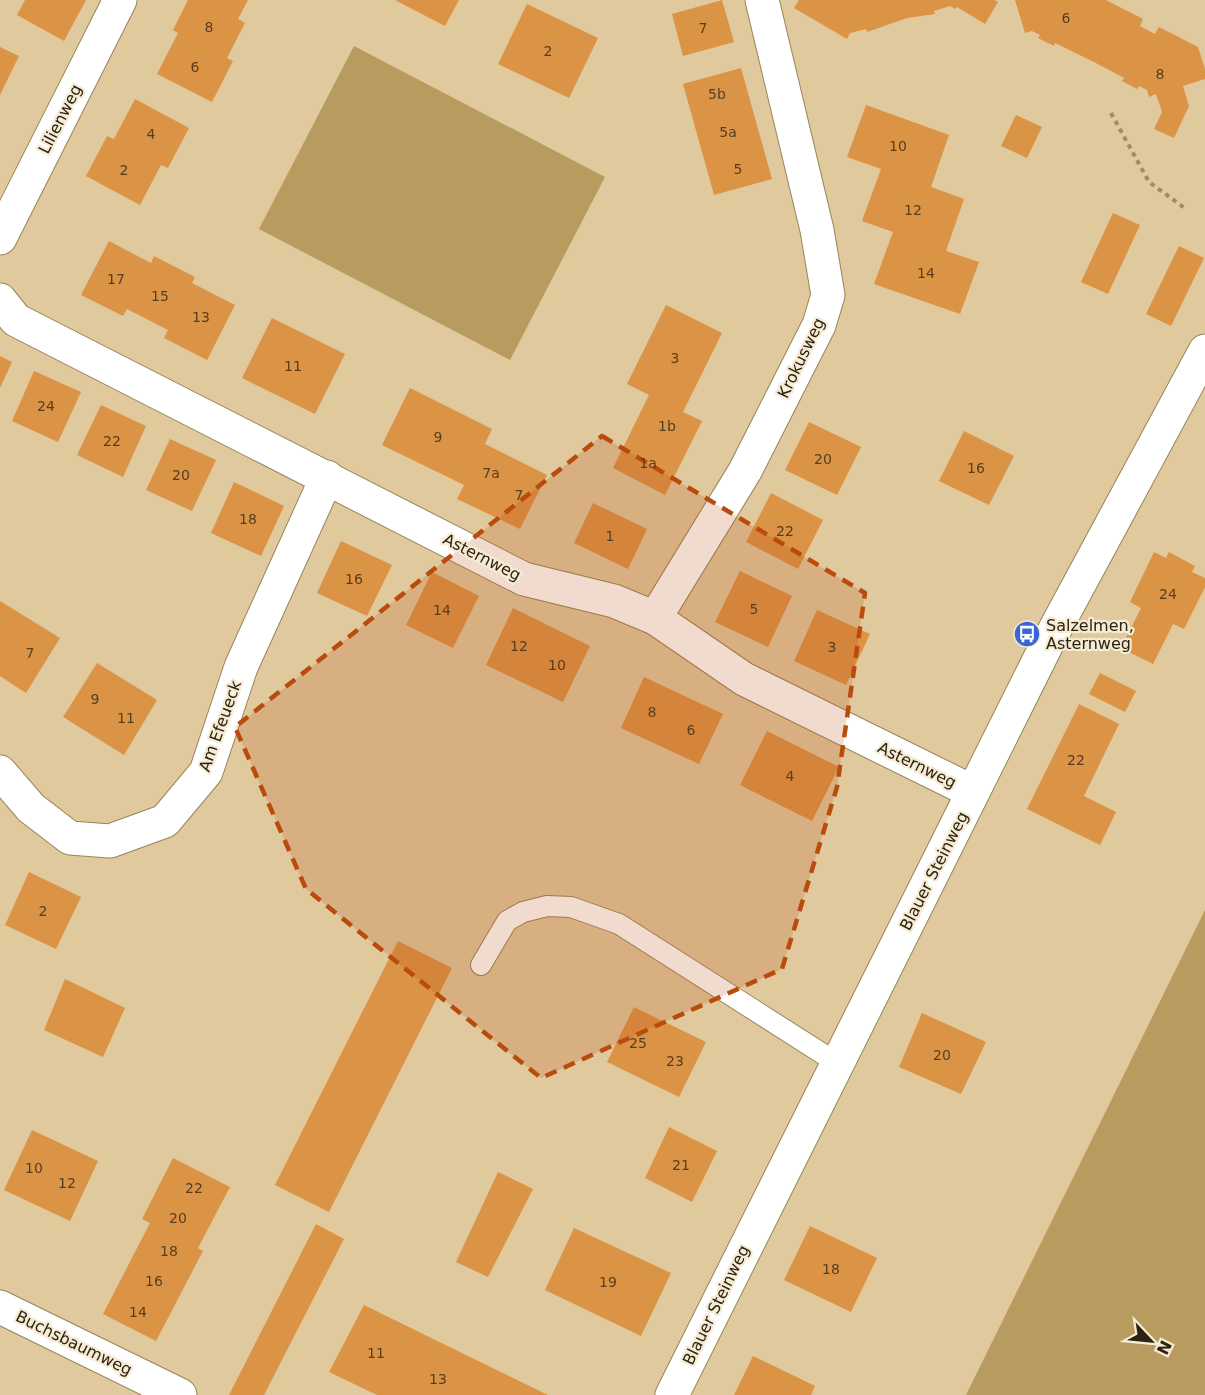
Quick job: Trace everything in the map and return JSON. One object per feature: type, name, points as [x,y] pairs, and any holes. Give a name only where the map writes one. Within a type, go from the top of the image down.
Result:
[{"type":"street","name":"Lilienweg","points":[[0,238],[120,0]]},
{"type":"street","name":"Krokusweg","points":[[655,618],[745,471],[819,325],[828,295],[817,230],[762,0]]},
{"type":"street","name":"Asternweg","points":[[0,300],[16,320],[524,579],[614,601],[655,618],[744,679],[973,792]]},
{"type":"street","name":"Blauer Steinweg","points":[[672,1395],[973,792],[1118,509],[1205,351]]},
{"type":"street","name":"Am Efeueck","points":[[0,772],[31,808],[70,838],[110,841],[165,822],[206,772],[241,667],[327,477]]},
{"type":"street","name":"Buchsbaumweg","points":[[0,1307],[180,1395]]},
{"type":"lane","points":[[481,965],[507,921],[523,912],[547,906],[572,907],[620,924],[837,1063]]},
{"type":"path","points":[[1111,113],[1149,182],[1186,209]]},
{"type":"highlighted area","points":[[602,436],[865,593],[837,787],[782,969],[541,1078],[306,889],[235,727]]},
{"type":"shaded area","points":[[354,46],[605,177],[510,360],[259,229]]},
{"type":"shaded area","points":[[1205,910],[1205,1395],[966,1395]]},
{"type":"building","points":[[25,0],[86,0],[64,41],[17,15]]},
{"type":"building","points":[[188,0],[248,0],[238,19],[245,23],[227,58],[233,61],[212,102],[157,74],[178,33],[173,30]]},
{"type":"building","points":[[395,0],[459,0],[445,26]]},
{"type":"building","points":[[722,0],[734,42],[683,56],[672,14]]},
{"type":"building","points":[[799,0],[994,0],[998,2],[985,24],[957,7],[955,9],[950,6],[934,11],[935,14],[907,18],[867,32],[866,29],[850,33],[847,39],[794,8]]},
{"type":"building","points":[[1015,0],[1106,0],[1143,19],[1140,26],[1155,34],[1159,27],[1198,47],[1205,69],[1205,79],[1183,86],[1189,106],[1174,138],[1154,129],[1162,112],[1156,94],[1149,97],[1147,90],[1139,86],[1137,89],[1122,81],[1124,78],[1094,62],[1055,43],[1054,46],[1038,38],[1040,35],[1032,31],[1025,33]]},
{"type":"building","points":[[527,4],[598,38],[569,98],[498,64]]},
{"type":"building","points":[[0,47],[19,56],[0,95]]},
{"type":"building","points":[[741,68],[772,179],[714,195],[683,84]]},
{"type":"building","points":[[135,99],[189,128],[168,168],[161,165],[140,205],[86,176],[107,136],[114,139]]},
{"type":"building","points":[[866,105],[949,135],[931,187],[964,199],[946,251],[979,262],[960,314],[874,284],[893,232],[862,221],[881,169],[847,157]]},
{"type":"building","points":[[1016,115],[1042,127],[1027,158],[1001,146]]},
{"type":"building","points":[[1113,213],[1140,225],[1108,294],[1081,282]]},
{"type":"building","points":[[109,241],[151,263],[154,256],[195,277],[192,283],[235,305],[207,360],[164,338],[168,330],[127,309],[123,316],[81,295]]},
{"type":"building","points":[[1179,246],[1204,258],[1171,326],[1146,314]]},
{"type":"building","points":[[666,305],[722,333],[683,412],[702,421],[665,495],[613,468],[649,395],[627,384]]},
{"type":"building","points":[[272,318],[345,354],[315,414],[242,378]]},
{"type":"building","points":[[0,356],[12,362],[0,388]]},
{"type":"building","points":[[34,371],[81,392],[58,442],[12,421]]},
{"type":"building","points":[[410,388],[492,429],[485,444],[547,475],[520,529],[457,499],[464,485],[382,445]]},
{"type":"building","points":[[101,405],[146,426],[123,477],[77,455]]},
{"type":"building","points":[[809,422],[861,447],[837,495],[785,470]]},
{"type":"building","points":[[964,431],[1014,456],[989,505],[939,481]]},
{"type":"building","points":[[170,439],[216,460],[192,511],[146,490]]},
{"type":"building","points":[[234,482],[284,506],[261,556],[211,533]]},
{"type":"building","points":[[771,493],[823,520],[798,569],[746,542]]},
{"type":"building","points":[[593,503],[647,529],[628,569],[574,543]]},
{"type":"building","points":[[341,541],[392,565],[367,616],[317,593]]},
{"type":"building","points":[[1154,552],[1166,558],[1169,552],[1195,566],[1192,572],[1205,578],[1205,587],[1184,629],[1173,624],[1153,664],[1121,648],[1141,608],[1130,602]]},
{"type":"building","points":[[740,571],[792,596],[768,647],[715,622]]},
{"type":"building","points":[[432,572],[479,596],[453,648],[406,625]]},
{"type":"building","points":[[0,601],[60,638],[26,693],[0,676]]},
{"type":"building","points":[[513,608],[590,646],[563,702],[486,665]]},
{"type":"building","points":[[817,610],[870,634],[846,685],[794,661]]},
{"type":"building","points":[[97,663],[157,700],[124,755],[63,717]]},
{"type":"building","points":[[1100,673],[1136,691],[1125,712],[1089,694]]},
{"type":"building","points":[[644,677],[723,714],[699,764],[621,728]]},
{"type":"building","points":[[1079,704],[1119,724],[1084,796],[1116,812],[1100,845],[1027,809]]},
{"type":"building","points":[[767,731],[839,767],[812,821],[740,785]]},
{"type":"building","points":[[29,872],[81,897],[56,949],[5,925]]},
{"type":"building","points":[[398,941],[452,968],[329,1212],[275,1185]]},
{"type":"building","points":[[65,979],[125,1008],[103,1057],[44,1030]]},
{"type":"building","points":[[634,1007],[706,1042],[679,1097],[607,1062]]},
{"type":"building","points":[[922,1013],[986,1042],[961,1094],[899,1067]]},
{"type":"building","points":[[669,1127],[717,1151],[692,1202],[645,1178]]},
{"type":"building","points":[[32,1130],[98,1161],[70,1221],[4,1190]]},
{"type":"building","points":[[173,1158],[230,1187],[198,1248],[203,1251],[156,1341],[103,1314],[150,1223],[142,1219]]},
{"type":"building","points":[[498,1172],[533,1189],[488,1277],[456,1262]]},
{"type":"building","points":[[316,1224],[344,1239],[264,1395],[229,1395]]},
{"type":"building","points":[[810,1226],[877,1258],[851,1312],[784,1280]]},
{"type":"building","points":[[574,1228],[671,1273],[641,1336],[545,1290]]},
{"type":"building","points":[[364,1305],[548,1395],[377,1395],[329,1372]]},
{"type":"building","points":[[753,1356],[815,1386],[811,1395],[734,1395]]},
{"type":"place","name":"Salzelmen, Asternweg","points":[[1027,634]]}]
